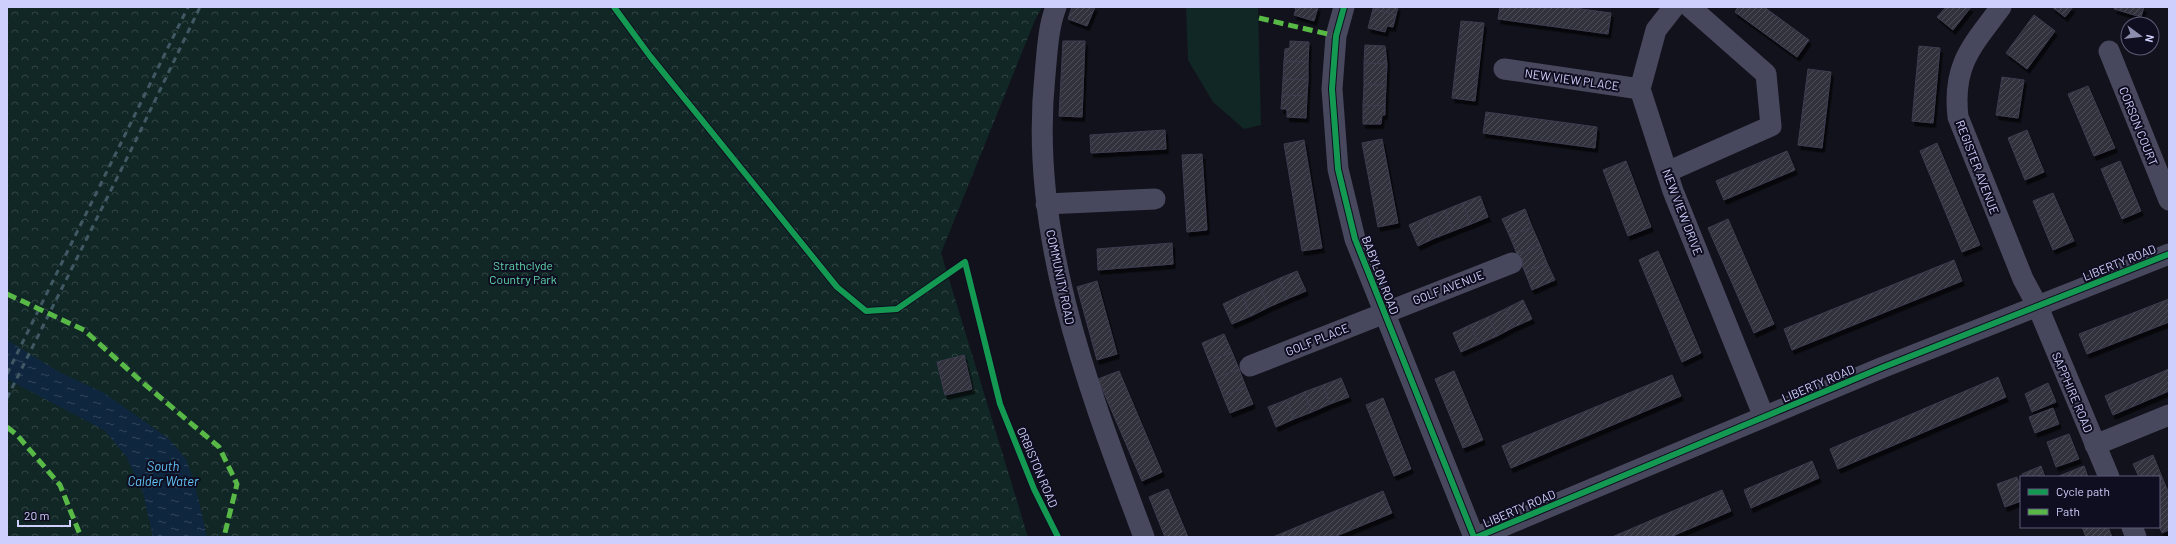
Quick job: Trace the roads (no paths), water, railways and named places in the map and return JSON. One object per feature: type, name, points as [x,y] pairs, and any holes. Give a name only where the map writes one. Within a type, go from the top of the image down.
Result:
[{"type":"street","name":"COMMUNITY ROAD","points":[[1056,7],[1048,50],[1041,115],[1046,204],[1077,348],[1106,435],[1144,537]]},
{"type":"street","name":"BABYLON ROAD","points":[[1344,7],[1336,36],[1332,89],[1338,169],[1355,239],[1474,537]]},
{"type":"street","points":[[1640,89],[1656,30],[1674,7]]},
{"type":"street","points":[[1667,172],[1771,126],[1766,74],[1690,7]]},
{"type":"street","name":"REGISTER AVENUE","points":[[2001,7],[1967,53],[1958,76],[1956,104],[1962,130],[2023,279],[2038,307]]},
{"type":"street","name":"CORSON COURT","points":[[2109,51],[2169,200]]},
{"type":"street","name":"NEW VIEW PLACE","points":[[1504,69],[1640,89]]},
{"type":"street","name":"NEW VIEW DRIVE","points":[[1640,89],[1667,172],[1764,417]]},
{"type":"street","points":[[1046,204],[1156,199]]},
{"type":"street","name":"LIBERTY ROAD","points":[[1477,537],[1764,417],[2169,254]]},
{"type":"street","name":"GOLF AVENUE","points":[[1384,312],[1512,263]]},
{"type":"street","name":"SAPPHIRE ROAD","points":[[2038,307],[2109,476]]},
{"type":"street","name":"GOLF PLACE","points":[[1250,366],[1384,312]]},
{"type":"street","points":[[2095,444],[2169,415]]},
{"type":"water","name":"South Calder Water","points":[[7,340],[59,372],[104,393],[168,438],[186,459],[195,485],[207,537],[153,537],[143,493],[126,456],[104,430],[7,379]]},
{"type":"railway","points":[[7,374],[188,7]]},
{"type":"railway","points":[[7,398],[134,144],[200,7]]},
{"type":"park label","name":"Strathclyde Country Park","points":[[523,272]]}]
